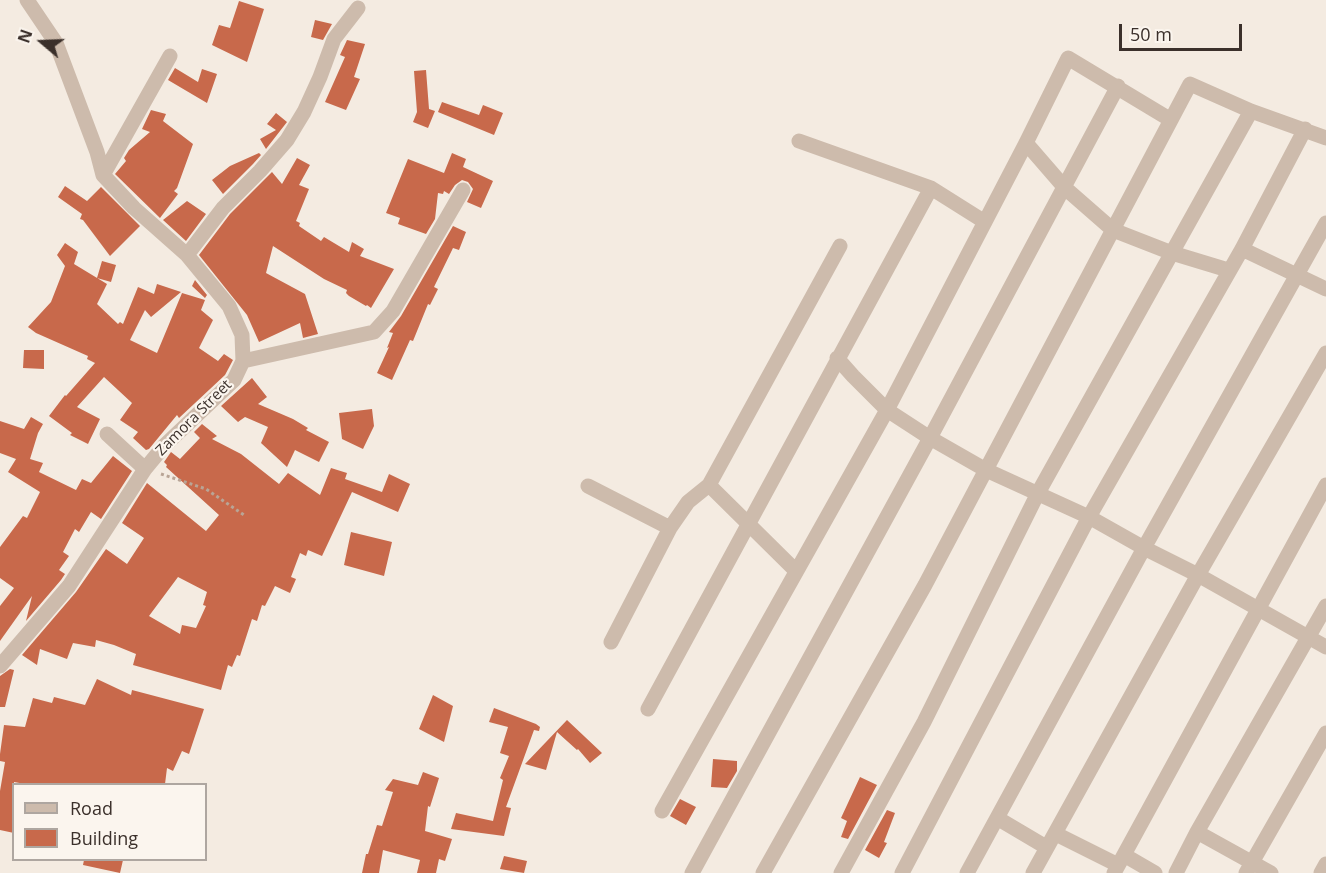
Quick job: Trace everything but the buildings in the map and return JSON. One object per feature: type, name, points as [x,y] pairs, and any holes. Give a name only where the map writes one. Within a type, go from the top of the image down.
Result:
[{"type":"street","points":[[27,0],[56,43],[97,152],[103,175],[134,208],[187,255],[229,306],[242,335],[243,361],[374,332],[393,311],[463,190]]},
{"type":"street","points":[[187,255],[223,208],[260,171],[286,140],[320,77],[334,39],[358,8]]},
{"type":"street","points":[[103,175],[170,57]]},
{"type":"street","points":[[662,811],[887,410],[1068,58],[1171,120]]},
{"type":"street","points":[[763,873],[920,596],[1190,84],[1251,111],[1326,138]]},
{"type":"street","points":[[692,873],[930,438],[1118,87]]},
{"type":"street","points":[[842,873],[924,722],[1038,493],[1251,111]]},
{"type":"street","points":[[902,873],[1089,517],[1242,249],[1305,129]]},
{"type":"street","points":[[799,141],[931,189],[985,222]]},
{"type":"street","points":[[1026,143],[1065,188],[1113,230],[1172,253],[1228,270]]},
{"type":"street","points":[[648,709],[931,189]]},
{"type":"street","points":[[967,873],[1144,548],[1326,223]]},
{"type":"street","points":[[611,642],[670,528],[688,502],[709,485],[840,246]]},
{"type":"street","points":[[1242,249],[1326,289]]},
{"type":"street","points":[[1033,873],[1198,575],[1326,353]]},
{"type":"street","points":[[837,358],[887,410],[930,438],[986,470],[1089,517],[1326,647]]},
{"type":"street","name":"Zamora Street","points":[[0,666],[69,586],[145,469],[164,446],[234,380],[243,361]]},
{"type":"street","points":[[107,434],[145,469]]},
{"type":"street","points":[[709,485],[796,572]]},
{"type":"street","points":[[1119,864],[1326,485]]},
{"type":"street","points":[[588,486],[670,528]]},
{"type":"street","points":[[1176,873],[1326,606]]},
{"type":"street","points":[[1249,868],[1326,733]]},
{"type":"street","points":[[997,818],[1046,847]]},
{"type":"street","points":[[1197,832],[1249,868],[1271,873]]},
{"type":"street","points":[[1056,834],[1119,864],[1155,873]]},
{"type":"street","points":[[1321,873],[1326,864]]},
{"type":"path","points":[[145,469],[206,489],[243,515]]}]
